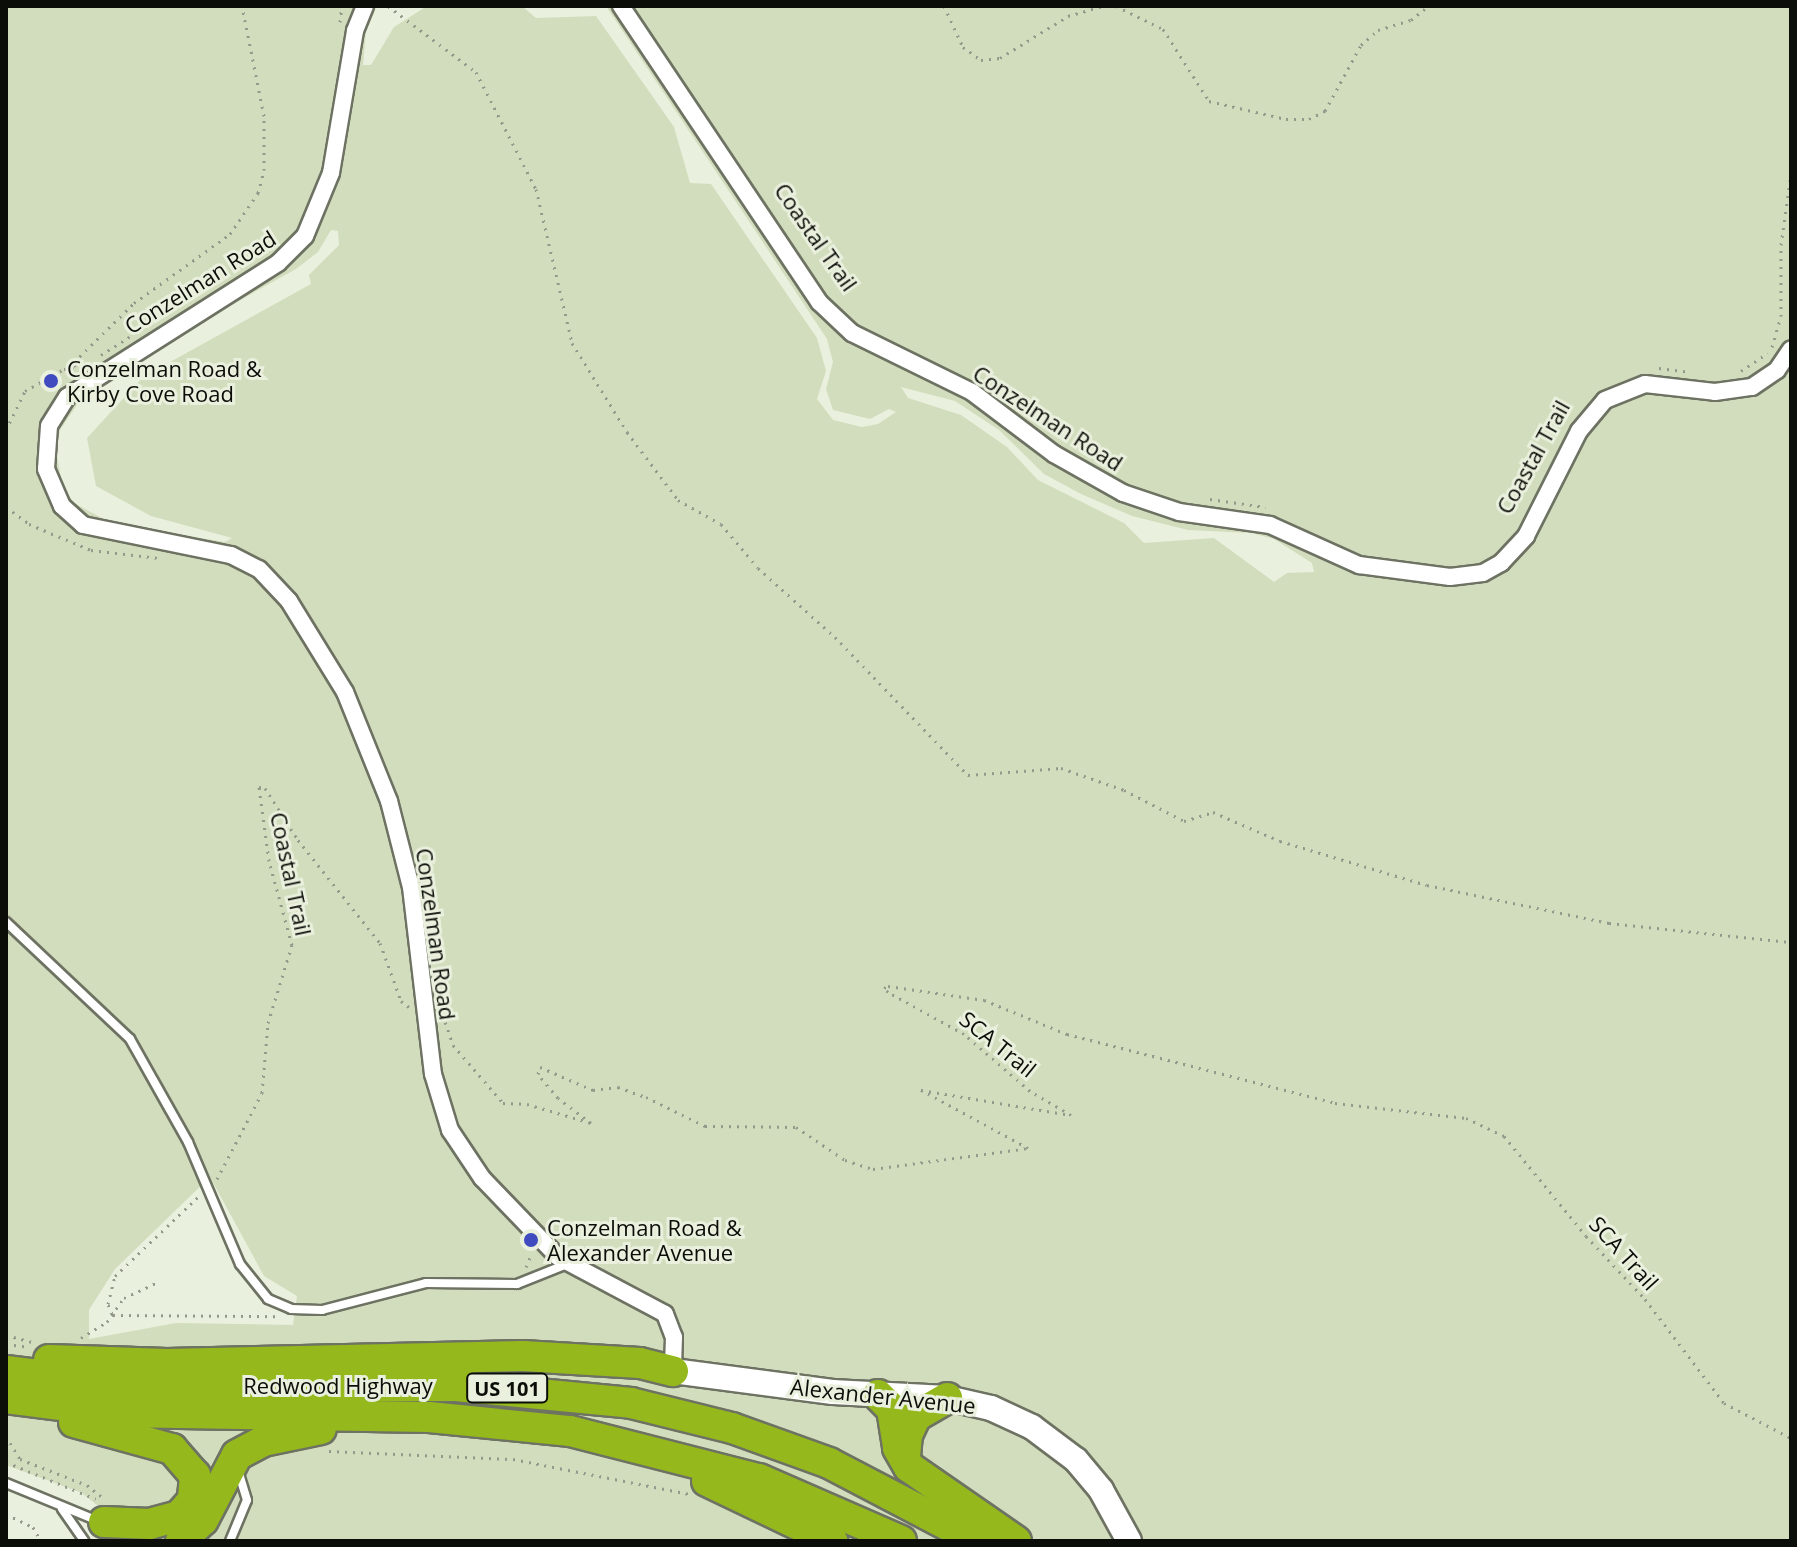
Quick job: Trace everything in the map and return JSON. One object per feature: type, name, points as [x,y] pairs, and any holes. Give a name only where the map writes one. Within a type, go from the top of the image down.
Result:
[{"type":"highway","points":[[8,1385],[49,1360],[167,1364],[480,1356],[624,1361],[673,1371]]},
{"type":"highway","points":[[8,1385],[167,1447],[190,1464],[196,1493],[179,1516],[150,1524],[98,1523]]},
{"type":"highway","name":"Redwood Highway","points":[[8,1385],[116,1412],[394,1416],[570,1431],[759,1479],[901,1541]]},
{"type":"highway","name":"Redwood Highway","points":[[8,1385],[491,1387],[631,1403],[732,1428],[807,1454],[867,1480],[978,1541]]},
{"type":"highway","points":[[878,1395],[891,1406],[898,1448],[909,1467],[1016,1541]]},
{"type":"highway","points":[[909,1467],[905,1447],[911,1425],[923,1409],[947,1398]]},
{"type":"highway","points":[[181,1541],[203,1520],[232,1460],[273,1438],[394,1416]]},
{"type":"highway","points":[[570,1431],[740,1494],[832,1541]]},
{"type":"main road","name":"Alexander Avenue","points":[[673,1371],[878,1395],[947,1398],[1008,1414],[1059,1445],[1097,1484],[1129,1541]]},
{"type":"street","name":"Conzelman Road","points":[[365,6],[355,31],[331,173],[305,236],[278,263],[81,386],[56,413],[45,440],[46,469],[62,506],[100,532],[216,551],[259,569],[289,601],[345,692],[379,772],[405,858],[433,1074],[450,1130],[491,1190],[567,1264],[665,1314],[674,1337],[673,1371]]},
{"type":"street","name":"Conzelman Road","points":[[621,6],[819,302],[852,333],[972,392],[1054,454],[1123,493],[1179,512],[1270,525],[1359,565],[1450,577],[1483,573],[1501,563],[1526,536],[1579,431],[1605,400],[1645,384],[1715,392],[1752,387],[1777,370],[1791,349]]},
{"type":"lane","points":[[6,922],[98,1004],[130,1039],[211,1194],[230,1244],[257,1289],[275,1303],[300,1310],[337,1308],[426,1283],[517,1284],[567,1264]]},
{"type":"lane","points":[[230,1541],[247,1493],[232,1460]]},
{"type":"lane","points":[[6,1483],[98,1523]]},
{"type":"lane","points":[[51,1501],[75,1522],[98,1523]]},
{"type":"path","points":[[75,366],[134,303],[230,234],[258,193],[264,170],[264,116],[242,6]]},
{"type":"path","points":[[338,36],[342,6]]},
{"type":"path","points":[[388,6],[476,72],[536,189],[572,343],[678,500],[721,524],[758,568],[835,637],[968,775],[1061,768],[1124,790],[1184,821],[1213,812],[1280,841],[1427,885],[1609,923],[1791,942]]},
{"type":"path","points":[[944,6],[963,47],[981,60],[1000,58],[1068,16],[1102,6]]},
{"type":"path","points":[[1116,6],[1163,29],[1209,101],[1286,119],[1309,119],[1325,111],[1361,45],[1378,30],[1411,20],[1428,6]]},
{"type":"path","points":[[1735,373],[1768,354],[1779,331],[1781,245],[1791,174]]},
{"type":"path","points":[[6,430],[19,397],[64,369],[82,367],[167,313]]},
{"type":"path","points":[[75,366],[81,386]]},
{"type":"path","points":[[1647,368],[1696,373]]},
{"type":"path","points":[[1206,498],[1274,510]]},
{"type":"path","points":[[6,507],[29,524],[91,550],[167,559]]},
{"type":"path","name":"Coastal Trail","points":[[211,1194],[262,1093],[268,1023],[292,945],[269,861],[259,787],[265,788],[298,840],[361,915],[380,943],[401,1001],[414,1009],[412,996]]},
{"type":"path","name":"SCA Trail","points":[[442,1007],[453,1045],[503,1103],[527,1104],[591,1123],[558,1098],[538,1074],[540,1067],[593,1090],[618,1087],[646,1097],[705,1126],[796,1127],[845,1160],[873,1169],[1028,1148],[921,1090],[1071,1115],[1030,1091],[964,1034],[888,992],[884,988],[888,986],[984,1000],[1067,1034],[1335,1103],[1466,1118],[1504,1136],[1586,1236],[1645,1299],[1724,1403],[1791,1438]]},
{"type":"path","points":[[113,1315],[108,1304],[115,1276],[196,1197],[211,1194]]},
{"type":"path","points":[[513,1275],[531,1261],[529,1241]]},
{"type":"path","points":[[73,1341],[113,1315],[124,1298],[156,1283]]},
{"type":"path","points":[[113,1315],[265,1319],[300,1310]]},
{"type":"path","points":[[6,1335],[35,1341],[38,1347]]},
{"type":"path","points":[[6,1344],[47,1346]]},
{"type":"path","points":[[6,1436],[20,1459],[87,1485],[101,1494],[98,1523],[6,1462]]},
{"type":"path","points":[[325,1451],[526,1460],[619,1476],[698,1497]]},
{"type":"path","points":[[6,1514],[33,1527],[41,1541]]},
{"type":"green space","points":[[6,6],[377,6],[366,31],[363,65],[371,65],[394,27],[427,6],[522,6],[536,18],[596,16],[674,127],[690,183],[711,184],[817,338],[826,371],[817,399],[833,420],[862,427],[878,424],[896,412],[889,409],[870,419],[833,410],[826,389],[833,362],[827,339],[606,6],[1791,6],[1791,1541],[97,1541],[98,1506],[82,1493],[6,1465]],"holes":[[[331,230],[338,231],[339,245],[309,275],[311,284],[143,377],[87,438],[96,486],[151,516],[232,538],[225,542],[111,523],[74,503],[62,485],[56,449],[60,430],[81,399],[181,333],[296,269],[318,252]],[[901,387],[955,401],[999,430],[1044,474],[1132,516],[1188,530],[1251,533],[1274,539],[1312,563],[1314,572],[1287,573],[1274,582],[1214,538],[1144,543],[1124,523],[1038,480],[1007,447],[961,415],[908,398]],[[210,1177],[264,1276],[297,1296],[293,1325],[176,1323],[89,1339],[89,1310],[115,1269]]]},
{"type":"place","name":"Conzelman Road & Kirby Cove Road","points":[[51,381]]},
{"type":"place","name":"Conzelman Road & Alexander Avenue","points":[[531,1240]]}]
